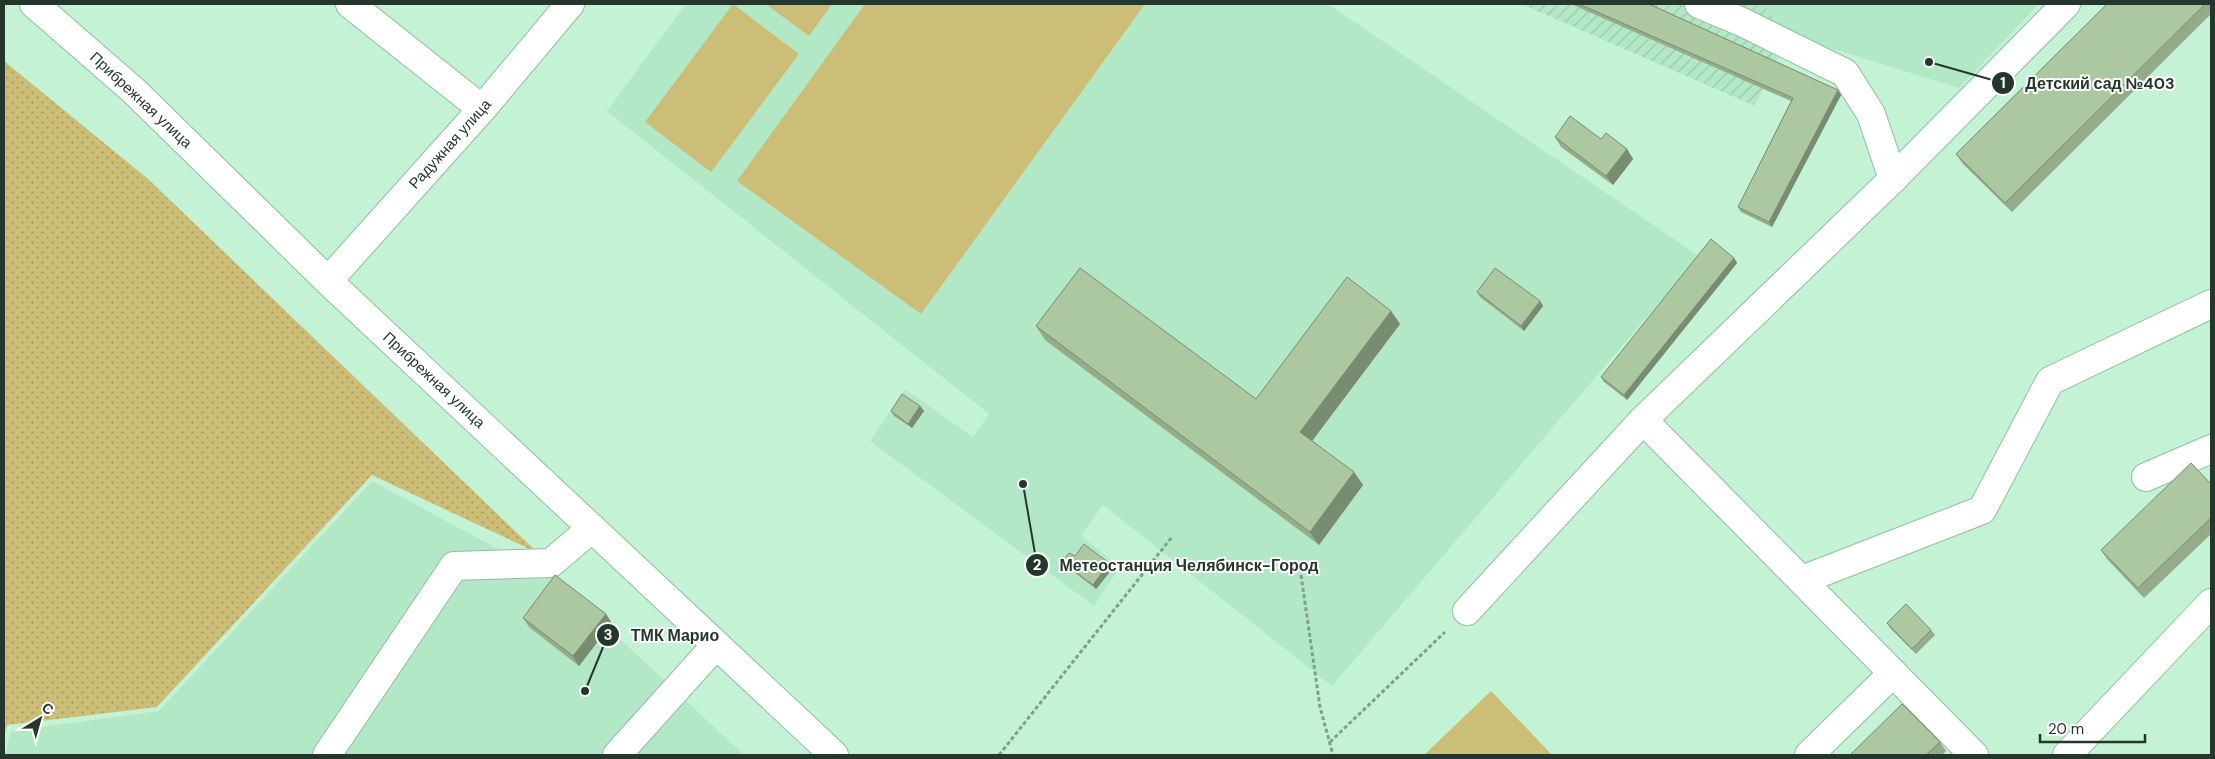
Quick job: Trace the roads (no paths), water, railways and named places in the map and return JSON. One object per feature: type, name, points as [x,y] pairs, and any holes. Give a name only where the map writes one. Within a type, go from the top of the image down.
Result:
[{"type":"street","name":"Прибрежная улица","points":[[34,4],[134,91],[328,280],[834,755]]},
{"type":"street","points":[[350,4],[482,109]]},
{"type":"street","name":"Радужная улица","points":[[328,280],[482,109],[570,4]]},
{"type":"street","points":[[1699,4],[1742,22],[1845,73],[1872,114],[1893,179]]},
{"type":"street","points":[[1467,611],[1644,420],[1893,179],[2066,4]]},
{"type":"street","points":[[1802,580],[1982,510],[2050,381],[2211,304]]},
{"type":"street","points":[[1644,420],[1974,755]]},
{"type":"street","points":[[2146,477],[2211,449]]},
{"type":"street","points":[[327,755],[454,566],[551,563],[592,528]]},
{"type":"street","points":[[2067,755],[2211,603]]},
{"type":"street","points":[[617,755],[716,644]]},
{"type":"street","points":[[1809,755],[1893,673]]},
{"type":"place","name":"Детский сад №403","points":[[1929,62]]},
{"type":"place","name":"Метеостанция Челябинск-Город","points":[[1023,484]]},
{"type":"place","name":"ТМК Марио","points":[[585,691]]}]
